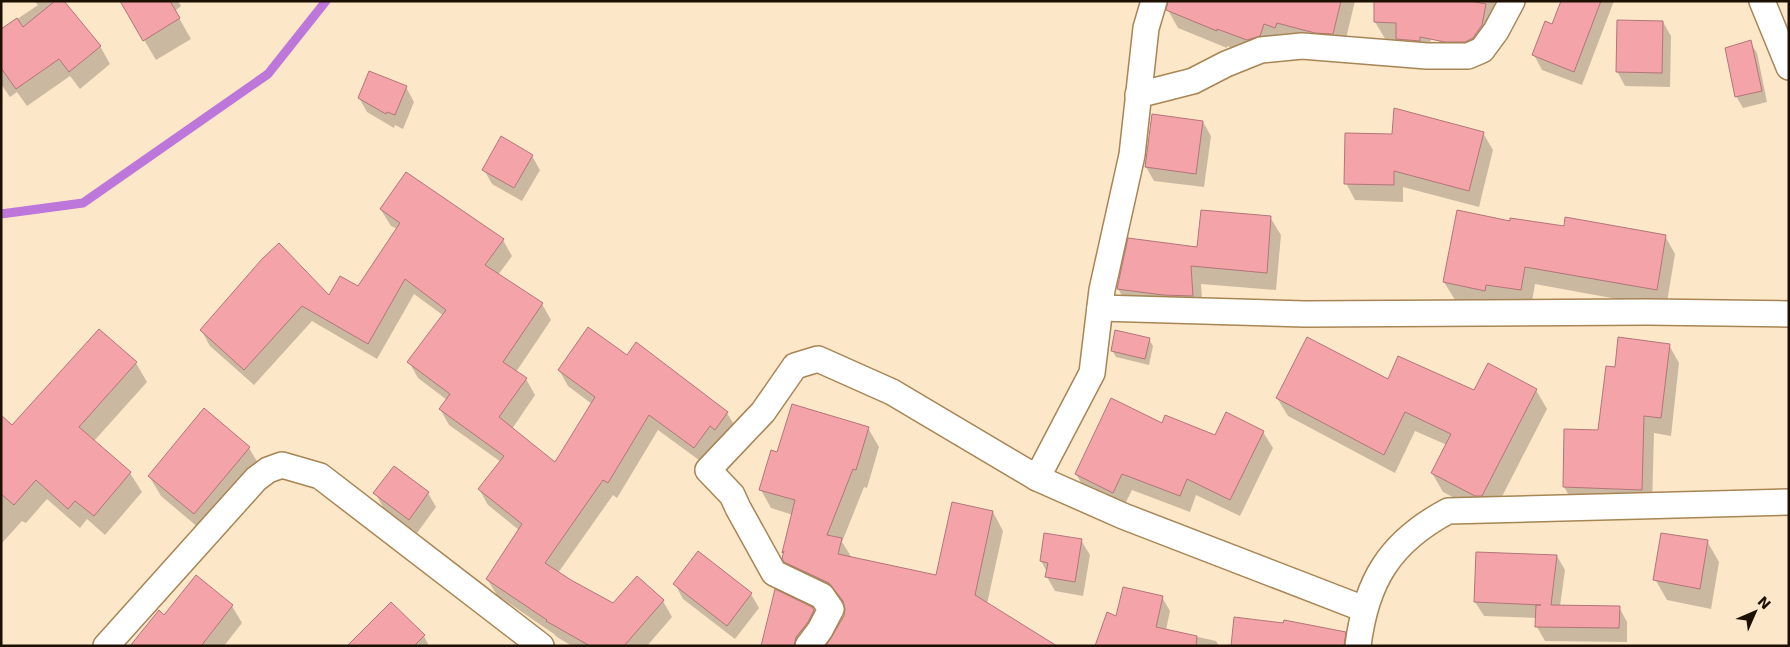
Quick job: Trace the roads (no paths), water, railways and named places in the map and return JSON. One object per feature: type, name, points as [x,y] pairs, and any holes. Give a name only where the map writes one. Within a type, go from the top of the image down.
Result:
[{"type":"street","points":[[1037,478],[1092,373],[1100,308],[1132,154],[1146,28],[1154,1]]},
{"type":"street","points":[[1138,95],[1193,81],[1226,64],[1261,50],[1302,46],[1427,56],[1468,56],[1482,50],[1496,31],[1512,1]]},
{"type":"street","points":[[1762,1],[1789,67]]},
{"type":"street","points":[[1100,308],[1305,314],[1638,312],[1789,314]]},
{"type":"street","points":[[808,646],[820,630],[831,609],[822,596],[774,572],[732,495],[708,470],[762,412],[795,366],[818,358],[892,392],[1037,478],[1123,516],[1364,609]]},
{"type":"street","points":[[106,646],[256,479],[268,470],[282,465],[320,476],[541,646]]},
{"type":"street","points":[[1358,646],[1364,609],[1374,583],[1389,558],[1404,540],[1448,511],[1789,502]]},
{"type":"waterway","points":[[1,214],[83,203],[268,74],[326,1]]}]
